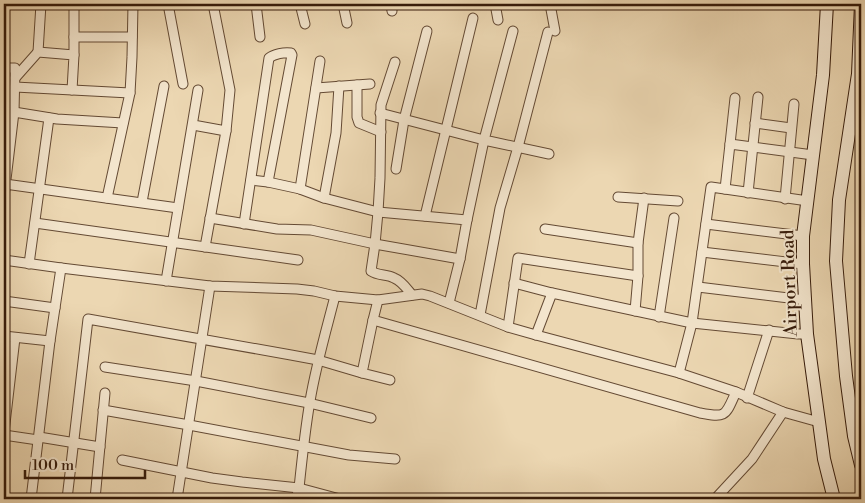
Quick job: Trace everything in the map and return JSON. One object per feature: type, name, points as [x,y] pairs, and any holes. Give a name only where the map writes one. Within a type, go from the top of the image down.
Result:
[{"type":"main road","name":"Airport Road","points":[[827,4],[823,75],[803,236],[803,264],[807,334],[824,459],[834,499]]},
{"type":"main road","points":[[861,4],[858,74],[839,200],[836,261],[846,376],[854,436],[861,465]]},
{"type":"street","points":[[15,82],[38,52],[41,4]]},
{"type":"street","points":[[72,90],[74,4]]},
{"type":"street","points":[[107,198],[130,93],[133,4]]},
{"type":"street","points":[[168,4],[183,84]]},
{"type":"street","points":[[205,247],[226,131],[230,90],[213,4]]},
{"type":"street","points":[[256,4],[260,37]]},
{"type":"street","points":[[300,4],[304,24]]},
{"type":"street","points":[[343,4],[347,23]]},
{"type":"street","points":[[495,4],[498,20]]},
{"type":"street","points":[[480,316],[500,208],[551,32],[550,4]]},
{"type":"street","points":[[426,216],[473,18]]},
{"type":"street","points":[[396,169],[404,120],[427,31]]},
{"type":"street","points":[[449,303],[460,259],[484,140],[513,31]]},
{"type":"street","points":[[74,37],[132,37]]},
{"type":"street","points":[[38,52],[74,55]]},
{"type":"street","points":[[244,224],[269,58],[272,55],[287,52],[292,55],[268,182]]},
{"type":"street","points":[[300,189],[320,60]]},
{"type":"street","points":[[394,62],[382,98],[380,113],[380,178],[371,271],[375,274],[396,278],[412,295]]},
{"type":"street","points":[[4,68],[15,68],[14,112],[7,141],[4,196]]},
{"type":"street","points":[[15,82],[72,90],[130,93]]},
{"type":"street","points":[[316,88],[370,84]]},
{"type":"street","points":[[357,85],[357,117],[360,123],[381,132]]},
{"type":"street","points":[[142,202],[164,86]]},
{"type":"street","points":[[324,198],[336,133],[339,86]]},
{"type":"street","points":[[166,281],[198,90]]},
{"type":"street","points":[[748,193],[758,97]]},
{"type":"street","points":[[725,189],[735,98]]},
{"type":"street","points":[[785,199],[794,104]]},
{"type":"street","points":[[14,112],[57,119],[123,123]]},
{"type":"street","points":[[380,113],[484,140],[549,154]]},
{"type":"street","points":[[29,264],[49,118]]},
{"type":"street","points":[[755,123],[792,128]]},
{"type":"street","points":[[193,125],[226,131]]},
{"type":"street","points":[[730,144],[813,155]]},
{"type":"street","points":[[251,180],[300,189],[324,198],[378,212],[467,220]]},
{"type":"street","points":[[6,184],[178,208]]},
{"type":"street","points":[[679,373],[692,323],[711,187],[808,202]]},
{"type":"street","points":[[618,197],[678,202]]},
{"type":"street","points":[[635,311],[638,243],[644,198]]},
{"type":"street","points":[[210,218],[277,229],[311,230],[375,244],[460,259]]},
{"type":"street","points":[[659,316],[674,218]]},
{"type":"street","points":[[35,223],[298,260]]},
{"type":"street","points":[[706,224],[803,236]]},
{"type":"street","points":[[545,229],[638,243]]},
{"type":"street","points":[[702,252],[803,264]]},
{"type":"street","points":[[508,327],[518,258],[638,276]]},
{"type":"street","points":[[4,260],[210,286],[297,288],[335,296],[378,300],[422,294],[508,327],[679,373],[736,392],[783,412],[819,422]]},
{"type":"street","points":[[31,499],[50,341],[61,268]]},
{"type":"street","points":[[514,283],[692,323],[807,334]]},
{"type":"street","points":[[177,499],[210,286]]},
{"type":"street","points":[[698,287],[805,300]]},
{"type":"street","points":[[536,336],[552,293]]},
{"type":"street","points":[[296,499],[299,488],[309,402],[335,296]]},
{"type":"street","points":[[4,300],[55,308]]},
{"type":"street","points":[[362,373],[378,300]]},
{"type":"street","points":[[67,499],[88,320],[318,360],[390,380]]},
{"type":"street","points":[[373,320],[700,413],[716,416],[722,415],[727,410],[736,392]]},
{"type":"street","points":[[747,398],[769,330]]},
{"type":"street","points":[[4,336],[50,341]]},
{"type":"street","points":[[15,338],[7,372],[4,434],[100,447]]},
{"type":"street","points":[[104,366],[309,402],[371,418]]},
{"type":"street","points":[[95,499],[104,394]]},
{"type":"street","points":[[103,410],[349,456],[395,459]]},
{"type":"street","points":[[715,499],[752,459],[783,412]]},
{"type":"street","points":[[122,460],[242,482],[299,488],[340,499]]}]
